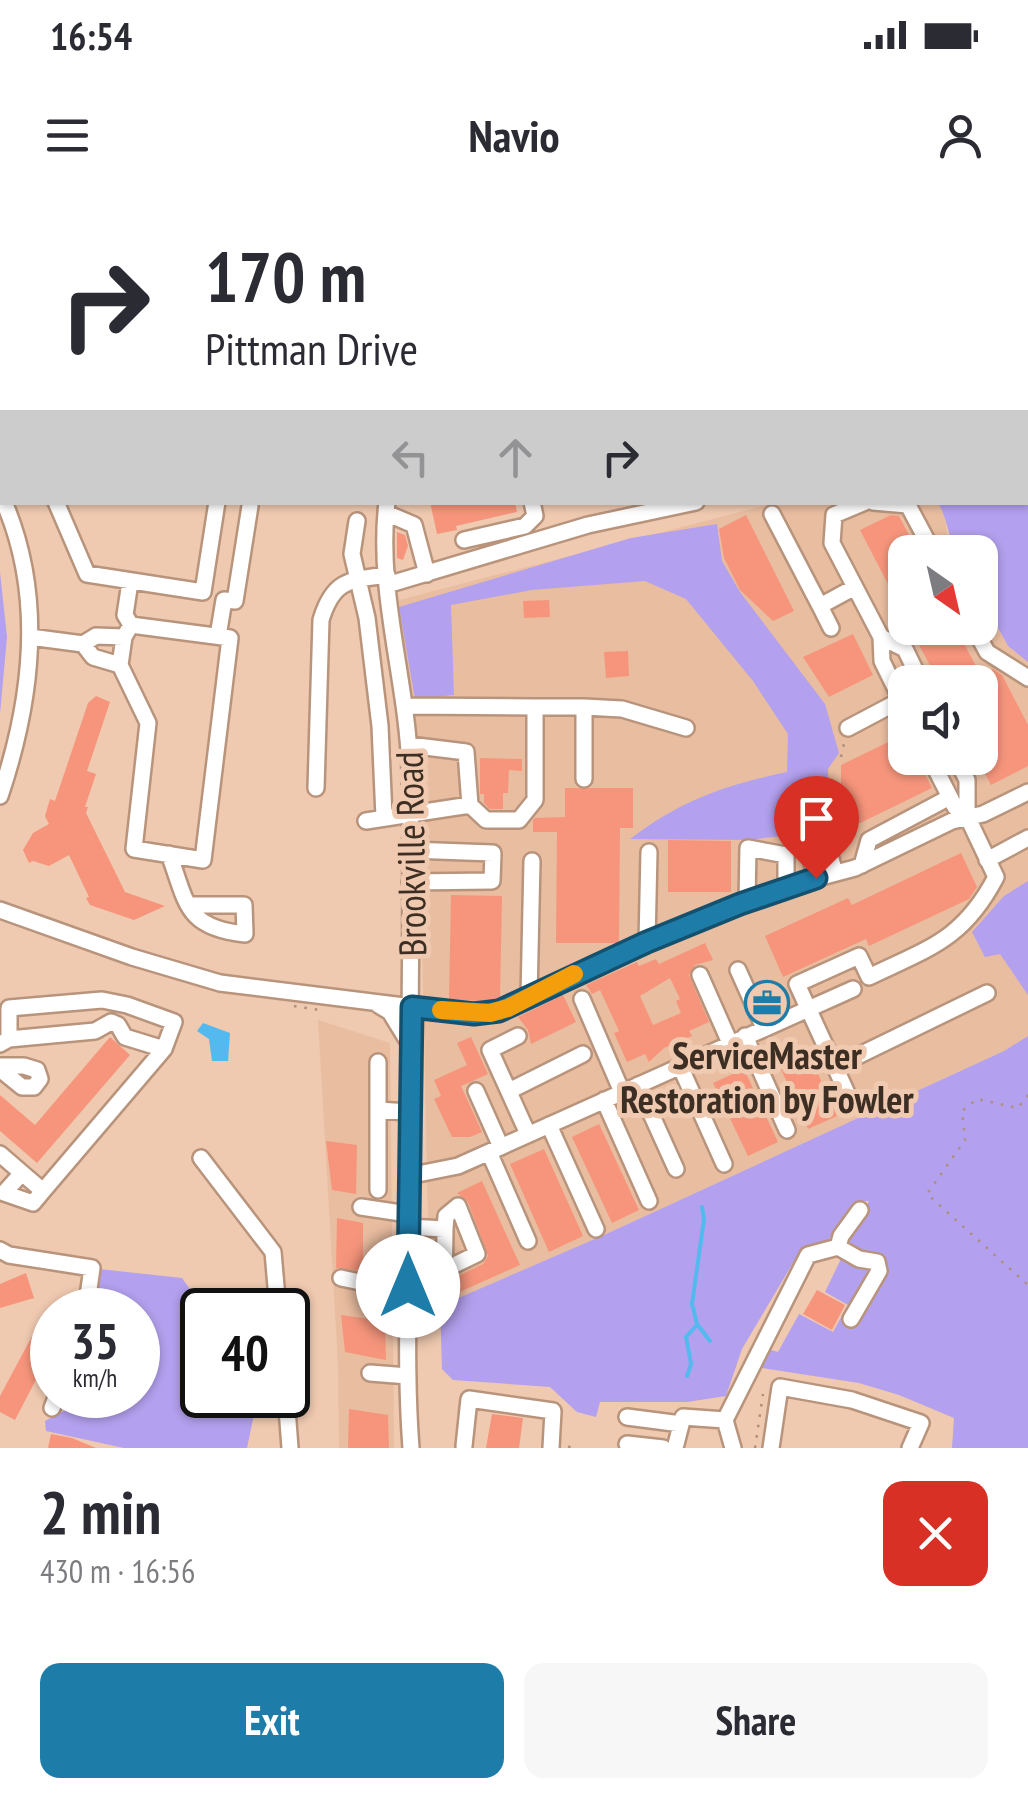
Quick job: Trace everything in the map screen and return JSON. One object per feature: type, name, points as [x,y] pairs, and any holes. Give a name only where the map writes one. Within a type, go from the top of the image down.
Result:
[{"type":"street","points":[[0,796],[26,696],[30,637],[25,577],[7,505]]},
{"type":"street","points":[[57,505],[87,574],[203,592],[217,505]]},
{"type":"street","points":[[464,540],[525,526],[534,516],[532,505]]},
{"type":"street","points":[[316,788],[321,620],[328,599],[340,586],[356,579],[387,580],[427,574],[588,525],[682,505]]},
{"type":"street","points":[[859,505],[834,516],[832,543],[881,636],[882,661],[888,673]]},
{"type":"street","points":[[900,505],[908,506],[924,535]]},
{"type":"street","points":[[218,636],[224,600],[235,601],[250,506]]},
{"type":"street","points":[[386,508],[414,525],[427,574]]},
{"type":"street","name":"Brookville Road","points":[[386,508],[388,611],[406,706],[409,745],[411,1448]]},
{"type":"street","points":[[772,514],[831,628]]},
{"type":"street","points":[[357,520],[352,554],[367,618],[380,726],[384,817]]},
{"type":"street","points":[[30,637],[83,644],[96,636],[128,631],[230,638],[203,860],[134,849],[148,724],[120,665],[128,631],[125,615],[130,582]]},
{"type":"street","points":[[820,606],[855,587]]},
{"type":"street","points":[[881,636],[904,649],[912,665]]},
{"type":"street","points":[[83,644],[93,657],[120,665]]},
{"type":"street","points":[[983,645],[987,652],[1028,678]]},
{"type":"street","points":[[406,706],[622,709],[686,728]]},
{"type":"street","points":[[409,745],[466,752],[470,805],[486,820],[519,820],[536,800],[535,707]]},
{"type":"street","points":[[584,707],[584,779]]},
{"type":"street","points":[[848,728],[888,711]]},
{"type":"street","points":[[852,1104],[797,984],[859,956],[868,977],[950,938],[979,909],[996,877],[966,816],[955,807],[938,775]]},
{"type":"street","points":[[965,775],[966,816]]},
{"type":"street","points":[[0,910],[205,980],[482,1014],[508,1008],[647,942],[747,901],[862,864],[1028,792]]},
{"type":"street","points":[[862,864],[869,840],[950,798]]},
{"type":"street","points":[[366,821],[470,805]]},
{"type":"street","points":[[987,860],[1028,838]]},
{"type":"street","points":[[826,841],[835,874]]},
{"type":"street","points":[[747,901],[748,848],[786,856],[786,887]]},
{"type":"street","points":[[808,849],[816,878]]},
{"type":"street","points":[[410,850],[493,852],[492,881],[410,882]]},
{"type":"street","points":[[647,942],[649,852]]},
{"type":"street","points":[[169,854],[188,904]]},
{"type":"street","points":[[528,997],[532,862]]},
{"type":"street","points":[[738,970],[764,1028]]},
{"type":"street","points":[[700,975],[786,1130]]},
{"type":"street","points":[[408,1176],[458,1166],[854,989]]},
{"type":"street","points":[[834,1067],[987,994]]},
{"type":"street","points":[[582,999],[622,1092]]},
{"type":"street","points":[[22,1173],[4,1193],[33,1203],[164,1049],[174,1022],[102,1000],[9,1008],[4,1042],[95,1031],[111,1022],[118,1024],[125,1037],[164,1049]]},
{"type":"street","points":[[374,1002],[390,1012],[411,1047]]},
{"type":"street","points":[[518,1036],[490,1050],[528,1134]]},
{"type":"street","points":[[509,1091],[583,1054]]},
{"type":"street","points":[[378,1062],[378,1190]]},
{"type":"street","points":[[680,1066],[724,1164]]},
{"type":"street","points":[[638,1084],[676,1169]]},
{"type":"street","points":[[476,1091],[528,1241]]},
{"type":"street","points":[[604,1100],[649,1201]]},
{"type":"street","points":[[378,1110],[409,1112]]},
{"type":"street","points":[[549,1125],[596,1229]]},
{"type":"street","points":[[0,1154],[43,1191]]},
{"type":"street","points":[[201,1158],[273,1252],[276,1288]]},
{"type":"street","points":[[444,1270],[477,1254],[458,1206],[446,1216],[445,1230],[444,1270],[444,1292]]},
{"type":"street","points":[[361,1207],[445,1230]]},
{"type":"street","points":[[838,1246],[860,1210]]},
{"type":"street","points":[[733,1448],[725,1420],[808,1255],[838,1246],[877,1262],[879,1271],[852,1319]]},
{"type":"street","points":[[0,1250],[9,1255],[92,1268],[89,1288]]},
{"type":"street","points":[[340,1278],[408,1292]]},
{"type":"street","points":[[370,1373],[408,1376]]},
{"type":"street","points":[[744,1382],[852,1400],[921,1423],[910,1448]]},
{"type":"street","points":[[771,1448],[780,1387]]},
{"type":"street","points":[[464,1446],[470,1399],[554,1411],[551,1448]]},
{"type":"street","points":[[675,1448],[683,1417],[725,1420]]},
{"type":"street","points":[[288,1418],[290,1448]]},
{"type":"street","points":[[627,1418],[681,1424]]},
{"type":"street","points":[[627,1444],[663,1448]]},
{"type":"path","points":[[841,757],[848,728]]},
{"type":"path","points":[[826,841],[833,830],[832,809]]},
{"type":"path","points":[[1028,1095],[1018,1108],[977,1099],[962,1111],[965,1140],[927,1194],[1028,1285]]},
{"type":"path","points":[[755,1448],[762,1394]]},
{"type":"shaded area","points":[[767,505],[943,505],[948,535],[888,535],[888,645],[998,645],[998,628],[1008,646],[1028,662],[1028,1036],[1004,1051],[604,1235],[430,1311],[418,753],[399,600]]},
{"type":"shaded area","points":[[939,505],[1028,505],[1028,662],[1008,646],[998,628],[998,535],[950,535]]},
{"type":"shaded area","points":[[717,524],[722,561],[740,592],[825,704],[839,753],[828,769],[829,831],[747,840],[630,839],[667,814],[704,796],[787,772],[788,734],[753,681],[686,599],[645,581],[532,590],[451,605],[454,695],[415,699],[399,607],[631,538]]},
{"type":"shaded area","points":[[0,572],[7,637],[0,714]]},
{"type":"shaded area","points":[[1028,881],[1028,995],[1000,954],[985,957],[972,932],[1004,896]]},
{"type":"shaded area","points":[[318,1020],[390,1043],[394,1448],[339,1448],[338,1364]]},
{"type":"shaded area","points":[[1028,1036],[1028,1448],[952,1448],[954,1418],[899,1395],[859,1383],[756,1367],[764,1348],[778,1352],[799,1314],[833,1332],[848,1305],[825,1292],[869,1201],[857,1201],[826,1243],[800,1251],[742,1349],[726,1396],[687,1402],[600,1402],[596,1417],[577,1412],[550,1387],[453,1380],[442,1369],[440,1306],[604,1235],[1004,1051]]},
{"type":"shaded area","points":[[99,1269],[182,1278],[189,1288],[180,1288],[180,1418],[253,1418],[247,1448],[124,1448],[46,1431],[45,1421],[51,1418],[160,1418],[160,1288],[97,1288]]},
{"type":"water","points":[[203,1023],[230,1033],[228,1061],[212,1061],[209,1039],[197,1031]]},
{"type":"building","points":[[431,505],[516,505],[517,512],[437,534]]},
{"type":"building","points":[[746,515],[794,611],[773,621],[740,590],[724,558],[719,529]]},
{"type":"building","points":[[891,515],[899,516],[909,535],[888,535],[888,584],[860,530]]},
{"type":"building","points":[[397,532],[405,535],[408,546],[403,560],[397,558]]},
{"type":"building","points":[[549,600],[550,617],[524,618],[523,601]]},
{"type":"building","points":[[853,634],[873,675],[829,697],[803,657]]},
{"type":"building","points":[[919,645],[965,645],[975,665],[930,665]]},
{"type":"building","points":[[628,651],[629,676],[606,678],[604,652]]},
{"type":"building","points":[[998,672],[1028,725],[1028,766],[991,785],[986,775],[998,775]]},
{"type":"building","points":[[96,696],[110,702],[87,771],[96,774],[86,813],[125,892],[165,906],[134,920],[90,905],[69,855],[49,866],[29,863],[23,850],[33,833],[49,824],[45,816],[50,799],[55,801],[88,703]]},
{"type":"building","points":[[888,742],[888,775],[926,775],[932,788],[854,826],[841,798],[841,765]]},
{"type":"building","points":[[480,758],[522,759],[522,771],[509,770],[503,809],[490,809],[484,803],[484,794],[480,794]]},
{"type":"building","points":[[565,788],[633,788],[633,828],[620,828],[619,943],[556,943],[557,832],[533,832],[533,820],[565,817]]},
{"type":"building","points":[[668,840],[731,841],[731,892],[668,892]]},
{"type":"building","points":[[961,853],[977,887],[969,899],[869,946],[866,939],[783,977],[765,936],[848,898],[852,905]]},
{"type":"building","points":[[451,895],[502,896],[500,999],[449,999]]},
{"type":"building","points":[[705,943],[713,960],[695,965],[689,975],[709,1022],[689,1031],[692,1036],[664,1048],[649,1062],[645,1054],[627,1062],[614,1033],[619,1031],[600,990],[592,994],[586,985],[637,962],[639,966],[656,959],[659,964]],"holes":[[[670,978],[680,999],[676,1001],[681,1013],[653,1025],[640,996]]]},
{"type":"building","points":[[563,995],[576,1022],[531,1044],[528,1030],[518,1017]]},
{"type":"building","points":[[110,1037],[130,1055],[37,1163],[0,1131],[0,1095],[35,1125]]},
{"type":"building","points":[[471,1037],[488,1074],[461,1086],[482,1132],[452,1137],[434,1099],[441,1096],[434,1080],[467,1065],[457,1043]]},
{"type":"building","points":[[810,1056],[837,1116],[808,1129],[781,1069]]},
{"type":"building","points":[[744,1069],[778,1142],[748,1156],[713,1083]]},
{"type":"building","points":[[599,1124],[639,1210],[612,1223],[572,1137]]},
{"type":"building","points":[[326,1141],[357,1145],[356,1194],[332,1190]]},
{"type":"building","points":[[544,1149],[583,1236],[549,1252],[510,1164]]},
{"type":"building","points":[[482,1181],[520,1265],[455,1294],[456,1277],[483,1264],[488,1256],[468,1202],[457,1193]]},
{"type":"building","points":[[337,1218],[363,1223],[363,1271],[336,1268]]},
{"type":"building","points":[[26,1273],[30,1299],[0,1308],[0,1284]]},
{"type":"building","points":[[817,1290],[845,1305],[832,1330],[803,1314]]},
{"type":"building","points":[[341,1315],[385,1321],[386,1360],[345,1352]]},
{"type":"building","points":[[30,1340],[30,1391],[15,1420],[0,1412],[0,1396]]},
{"type":"building","points":[[349,1409],[388,1415],[389,1448],[348,1448]]},
{"type":"building","points":[[492,1414],[523,1418],[519,1448],[486,1448]]},
{"type":"building","points":[[51,1434],[72,1438],[96,1448],[48,1448]]},
{"type":"waterway","points":[[702,1207],[704,1219],[692,1304],[697,1324],[710,1341]]},
{"type":"waterway","points":[[687,1376],[691,1364],[686,1337],[696,1326]]},
{"type":"slow traffic","points":[[441,1010],[490,1013],[508,1008],[574,974]]},
{"type":"place","name":"ServiceMaster Restoration by Fowler","points":[[767,1003]]},
{"type":"route","points":[[408,1286],[412,1007],[474,1014],[499,1011],[647,942],[816,878]]}]
